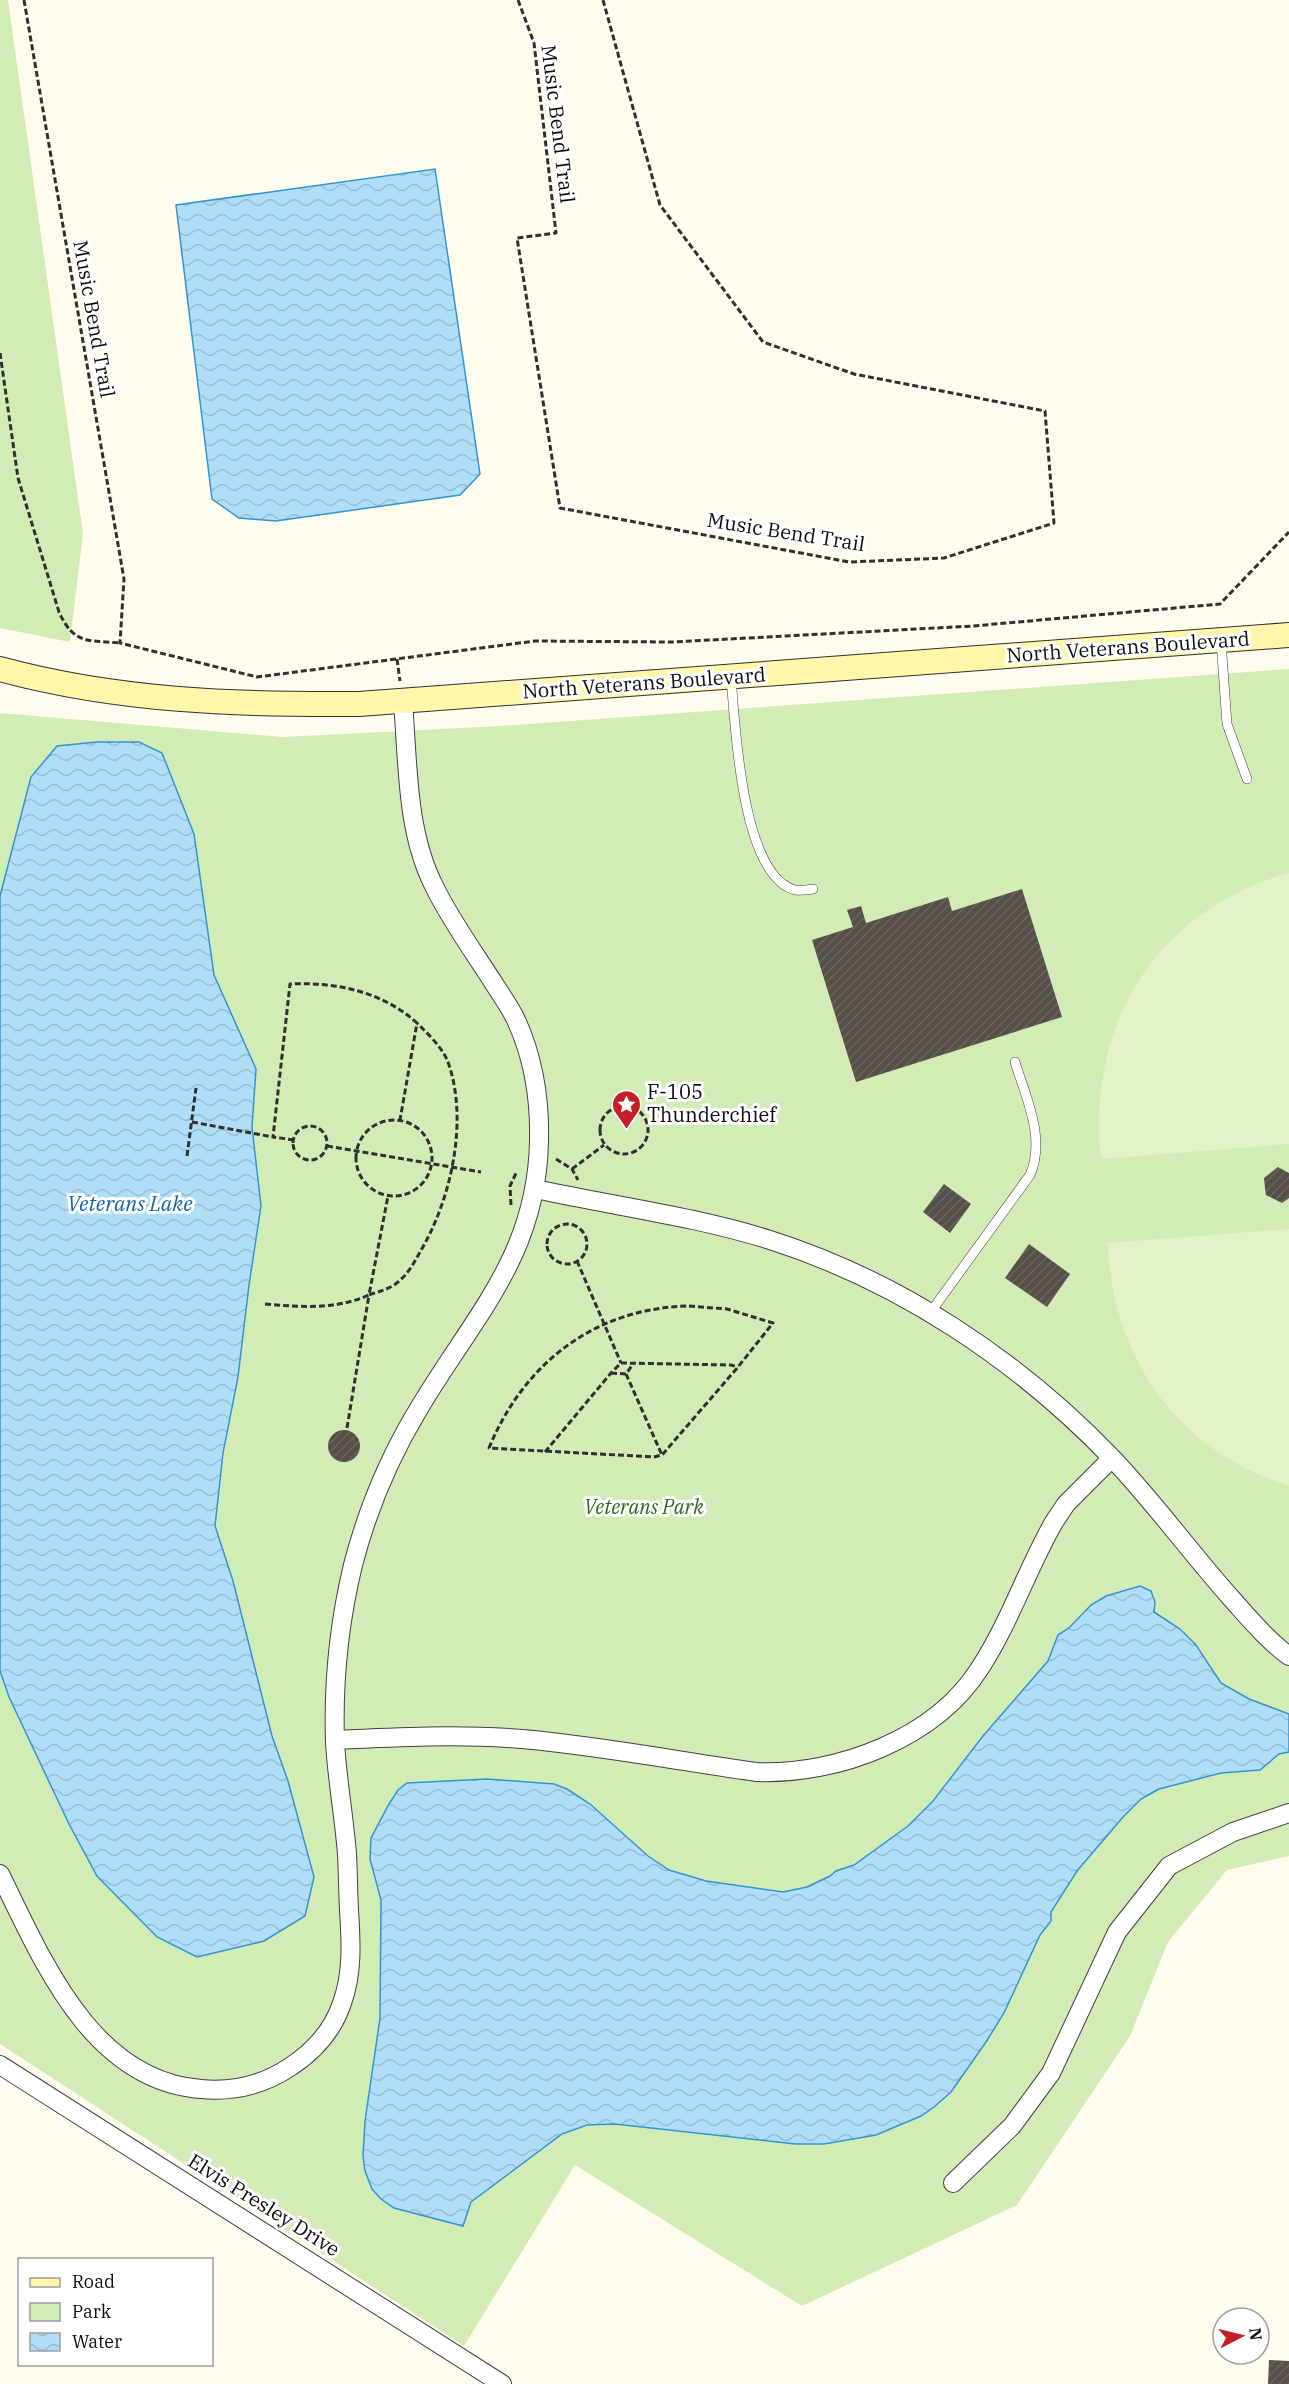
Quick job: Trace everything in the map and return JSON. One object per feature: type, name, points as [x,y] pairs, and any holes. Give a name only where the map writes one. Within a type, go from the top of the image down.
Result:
[{"type":"street","name":"North Veterans Boulevard","points":[[0,669],[60,683],[166,699],[291,705],[403,702],[1289,635]]},
{"type":"street","points":[[0,1874],[66,2000],[79,2017],[101,2042],[126,2061],[148,2075],[170,2084],[197,2089],[224,2090],[248,2086],[274,2077],[315,2048],[332,2025],[343,2001],[351,1948],[347,1855],[335,1740],[339,1637],[354,1561],[367,1520],[397,1446],[416,1412],[501,1282],[521,1240],[536,1189],[540,1137],[539,1105],[533,1068],[516,1019],[440,898],[425,865],[414,818],[403,702]]},
{"type":"street","points":[[536,1189],[670,1216],[768,1239],[840,1267],[930,1313],[1006,1364],[1042,1392],[1112,1458],[1250,1620],[1289,1656]]},
{"type":"street","points":[[335,1740],[448,1736],[520,1739],[603,1748],[757,1772],[777,1773],[833,1763],[884,1747],[930,1722],[946,1708],[978,1671],[992,1649],[1054,1522],[1066,1504],[1112,1458]]},
{"type":"street","points":[[953,2183],[1012,2126],[1051,2073],[1117,1932],[1169,1866],[1233,1832],[1289,1813]]},
{"type":"street","name":"Elvis Presley Drive","points":[[0,2065],[502,2384]]},
{"type":"lane","points":[[1221,640],[1227,724],[1246,778]]},
{"type":"lane","points":[[731,677],[741,782],[754,835],[773,874],[784,885],[794,890],[813,889]]},
{"type":"lane","points":[[930,1313],[1030,1175],[1035,1164],[1038,1144],[1015,1062]]},
{"type":"path","name":"Music Bend Trail","points":[[24,0],[124,579],[120,643]]},
{"type":"path","name":"Music Bend Trail","points":[[518,0],[534,43],[556,233],[517,238],[560,508],[849,562],[944,558],[1053,523],[1045,411],[854,374],[763,342],[660,205],[603,0]]},
{"type":"path","points":[[0,353],[18,478],[65,626],[73,635],[81,639],[120,643],[256,677],[536,640],[673,642],[973,626],[1220,604],[1289,532]]},
{"type":"path","points":[[265,1304],[324,1307],[354,1301],[393,1286],[414,1263],[442,1207],[452,1168],[456,1123],[448,1062],[436,1043],[417,1023],[392,1005],[356,990],[322,984],[290,984],[273,1137]]},
{"type":"path","points":[[400,1120],[417,1023]]},
{"type":"path","points":[[187,1155],[196,1088]]},
{"type":"path","points":[[627,1105],[641,1112],[648,1134],[640,1148],[633,1152],[618,1153],[604,1145],[599,1129],[605,1114],[619,1106],[627,1105]]},
{"type":"path","points":[[388,1120],[400,1120],[412,1124],[422,1132],[429,1143],[431,1164],[425,1180],[416,1189],[397,1196],[388,1196],[369,1186],[361,1176],[356,1151],[367,1130],[388,1120]]},
{"type":"path","points":[[192,1122],[294,1140]]},
{"type":"path","points":[[304,1127],[316,1127],[325,1134],[327,1146],[322,1155],[308,1160],[298,1155],[294,1140],[304,1127]]},
{"type":"path","points":[[572,1169],[604,1145]]},
{"type":"path","points":[[327,1146],[480,1172]]},
{"type":"path","points":[[549,1157],[558,1159],[572,1169],[579,1183]]},
{"type":"path","points":[[347,1428],[388,1196]]},
{"type":"path","points":[[561,1225],[573,1225],[584,1233],[587,1246],[585,1253],[577,1261],[569,1264],[556,1260],[548,1249],[549,1236],[561,1225]]},
{"type":"path","points":[[577,1261],[621,1363]]},
{"type":"path","points":[[689,1306],[727,1309],[773,1323],[738,1367],[662,1455],[654,1457],[489,1448],[503,1418],[533,1376],[559,1351],[604,1324],[646,1310],[689,1306]]},
{"type":"path","points":[[626,1374],[634,1362]]},
{"type":"path","points":[[545,1452],[621,1363],[738,1367]]},
{"type":"path","points":[[611,1373],[626,1374]]},
{"type":"path","points":[[626,1374],[662,1455]]},
{"type":"green space","points":[[0,0],[8,0],[83,534],[70,642],[0,628]]},
{"type":"green space","name":"Veterans Park","points":[[1289,669],[1289,1856],[1227,1870],[1168,1942],[1130,2036],[1017,2205],[802,2306],[575,2165],[464,2346],[0,2044],[0,713],[283,737],[500,726]]},
{"type":"green space","points":[[1289,873],[1289,1144],[1102,1159],[1099,1134],[1100,1108],[1108,1052],[1121,1015],[1138,982],[1160,952],[1187,926],[1217,904],[1251,886]]},
{"type":"green space","points":[[1289,1229],[1289,1486],[1250,1470],[1214,1449],[1184,1424],[1158,1394],[1138,1361],[1122,1325],[1112,1285],[1108,1243]]},
{"type":"water","points":[[435,169],[480,474],[460,495],[276,521],[239,518],[212,499],[176,205]]},
{"type":"water","name":"Veterans Lake","points":[[97,742],[139,742],[162,753],[194,834],[214,975],[256,1069],[252,1127],[261,1206],[238,1377],[223,1453],[215,1526],[233,1581],[272,1736],[288,1781],[314,1877],[305,1916],[264,1941],[197,1957],[157,1937],[97,1876],[69,1824],[9,1697],[0,1671],[0,896],[31,777],[57,746]]},
{"type":"water","points":[[1140,1586],[1151,1591],[1155,1602],[1154,1612],[1180,1629],[1196,1645],[1221,1683],[1249,1699],[1289,1714],[1289,1752],[1279,1754],[1260,1770],[1221,1773],[1159,1789],[1141,1799],[1123,1817],[1077,1871],[1051,1912],[1051,1921],[1040,1935],[1004,2013],[951,2092],[934,2107],[921,2116],[876,2135],[824,2144],[795,2144],[615,2124],[587,2125],[562,2134],[471,2202],[463,2226],[394,2208],[372,2189],[365,2171],[363,2156],[365,2121],[380,2018],[381,1900],[370,1859],[371,1838],[398,1790],[407,1783],[487,1779],[554,1784],[567,1789],[590,1804],[648,1856],[669,1870],[706,1881],[783,1892],[807,1887],[836,1871],[854,1865],[908,1826],[933,1801],[983,1736],[1048,1661],[1058,1635],[1069,1628],[1091,1605],[1106,1596]]},
{"type":"building","points":[[1022,889],[1062,1017],[856,1082],[812,940],[853,927],[847,910],[861,906],[866,923],[948,897],[952,911]]},
{"type":"building","points":[[1278,1167],[1289,1173],[1289,1198],[1282,1203],[1266,1195],[1265,1188],[1264,1178]]},
{"type":"building","points":[[944,1184],[971,1204],[950,1233],[923,1212]]},
{"type":"building","points":[[1029,1244],[1070,1274],[1047,1307],[1005,1278]]},
{"type":"building","points":[[344,1430],[355,1435],[360,1446],[355,1457],[344,1462],[333,1457],[328,1446],[333,1435]]},
{"type":"building","points":[[1271,2360],[1289,2361],[1289,2384],[1268,2384]]},
{"type":"place","name":"F-105 Thunderchief","points":[[626,1130]]}]
